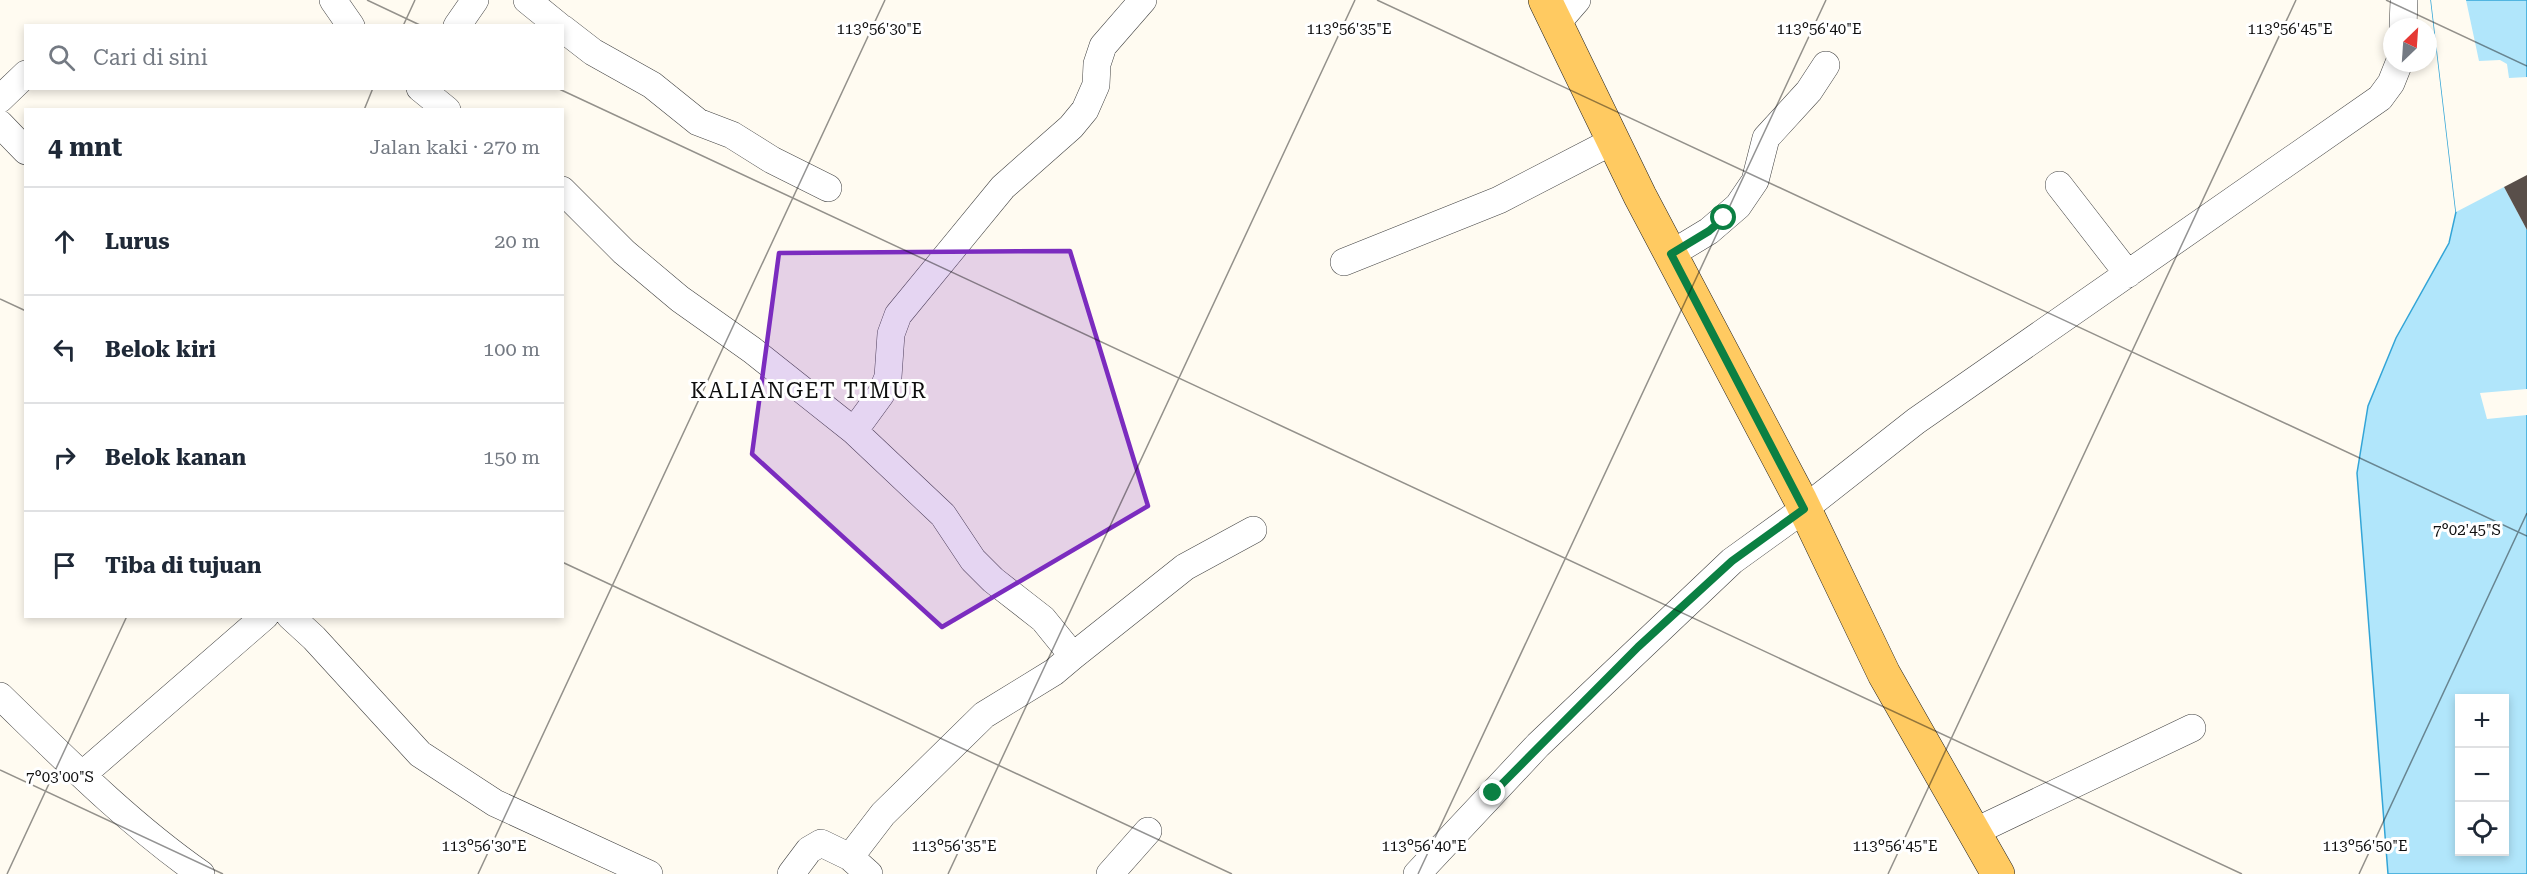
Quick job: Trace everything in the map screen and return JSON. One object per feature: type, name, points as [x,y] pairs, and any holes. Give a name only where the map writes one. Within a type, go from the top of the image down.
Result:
[{"type":"main road","points":[[1560,8],[1613,141],[1804,509],[1884,674],[1998,874]]},
{"type":"street","points":[[333,0],[350,24]]},
{"type":"street","points":[[459,24],[475,0]]},
{"type":"street","points":[[527,0],[557,24]]},
{"type":"street","points":[[854,431],[882,394],[888,377],[891,334],[898,315],[1003,187],[1071,127],[1085,110],[1096,85],[1097,64],[1103,45],[1143,0]]},
{"type":"street","points":[[2403,18],[2404,0]]},
{"type":"street","points":[[564,29],[593,52],[652,85],[698,122],[732,135],[772,160],[828,188]]},
{"type":"street","points":[[1671,254],[1709,231],[1738,206],[1755,181],[1766,138],[1809,91],[1826,64]]},
{"type":"street","points":[[1418,874],[1538,745],[1638,647],[1732,561],[1804,509],[1916,421],[2380,98],[2391,83],[2395,72]]},
{"type":"street","points":[[0,99],[24,76]]},
{"type":"street","points":[[422,90],[445,108]]},
{"type":"street","points":[[0,124],[24,149]]},
{"type":"street","points":[[1344,262],[1499,200],[1613,141]]},
{"type":"street","points":[[2059,185],[2128,274]]},
{"type":"street","points":[[564,192],[624,252],[680,299],[752,350],[854,431],[943,515],[973,560],[993,580],[1043,619],[1073,656]]},
{"type":"street","points":[[791,874],[809,850],[821,843],[860,865],[883,814],[984,715],[1054,672],[1185,567],[1253,530]]},
{"type":"street","points":[[82,775],[263,618]]},
{"type":"street","points":[[292,618],[314,638],[420,754],[495,803],[649,874]]},
{"type":"street","points":[[2,702],[171,853],[201,874]]},
{"type":"street","points":[[1974,832],[2192,728]]},
{"type":"street","points":[[1110,874],[1148,831]]},
{"type":"highlighted area","points":[[1070,251],[1148,506],[942,627],[752,454],[779,253]]},
{"type":"water","points":[[2431,0],[2527,0],[2527,874],[2388,874],[2357,473],[2368,406],[2396,338],[2449,243],[2456,212],[2437,51],[2437,18],[2433,18]]},
{"type":"pier","points":[[2431,0],[2466,0],[2479,61],[2500,60],[2507,64],[2509,78],[2527,77],[2527,230],[2504,187],[2456,212],[2437,51],[2437,18],[2433,18]]},
{"type":"pier","points":[[2527,389],[2527,415],[2487,419],[2480,393]]},
{"type":"building","points":[[2527,175],[2527,230],[2504,187]]},
{"type":"district","name":"KALIANGET TIMUR","points":[[809,390]]},
{"type":"route","points":[[1493,793],[1538,745],[1638,647],[1732,561],[1804,509],[1671,254],[1709,231],[1724,218]]}]
